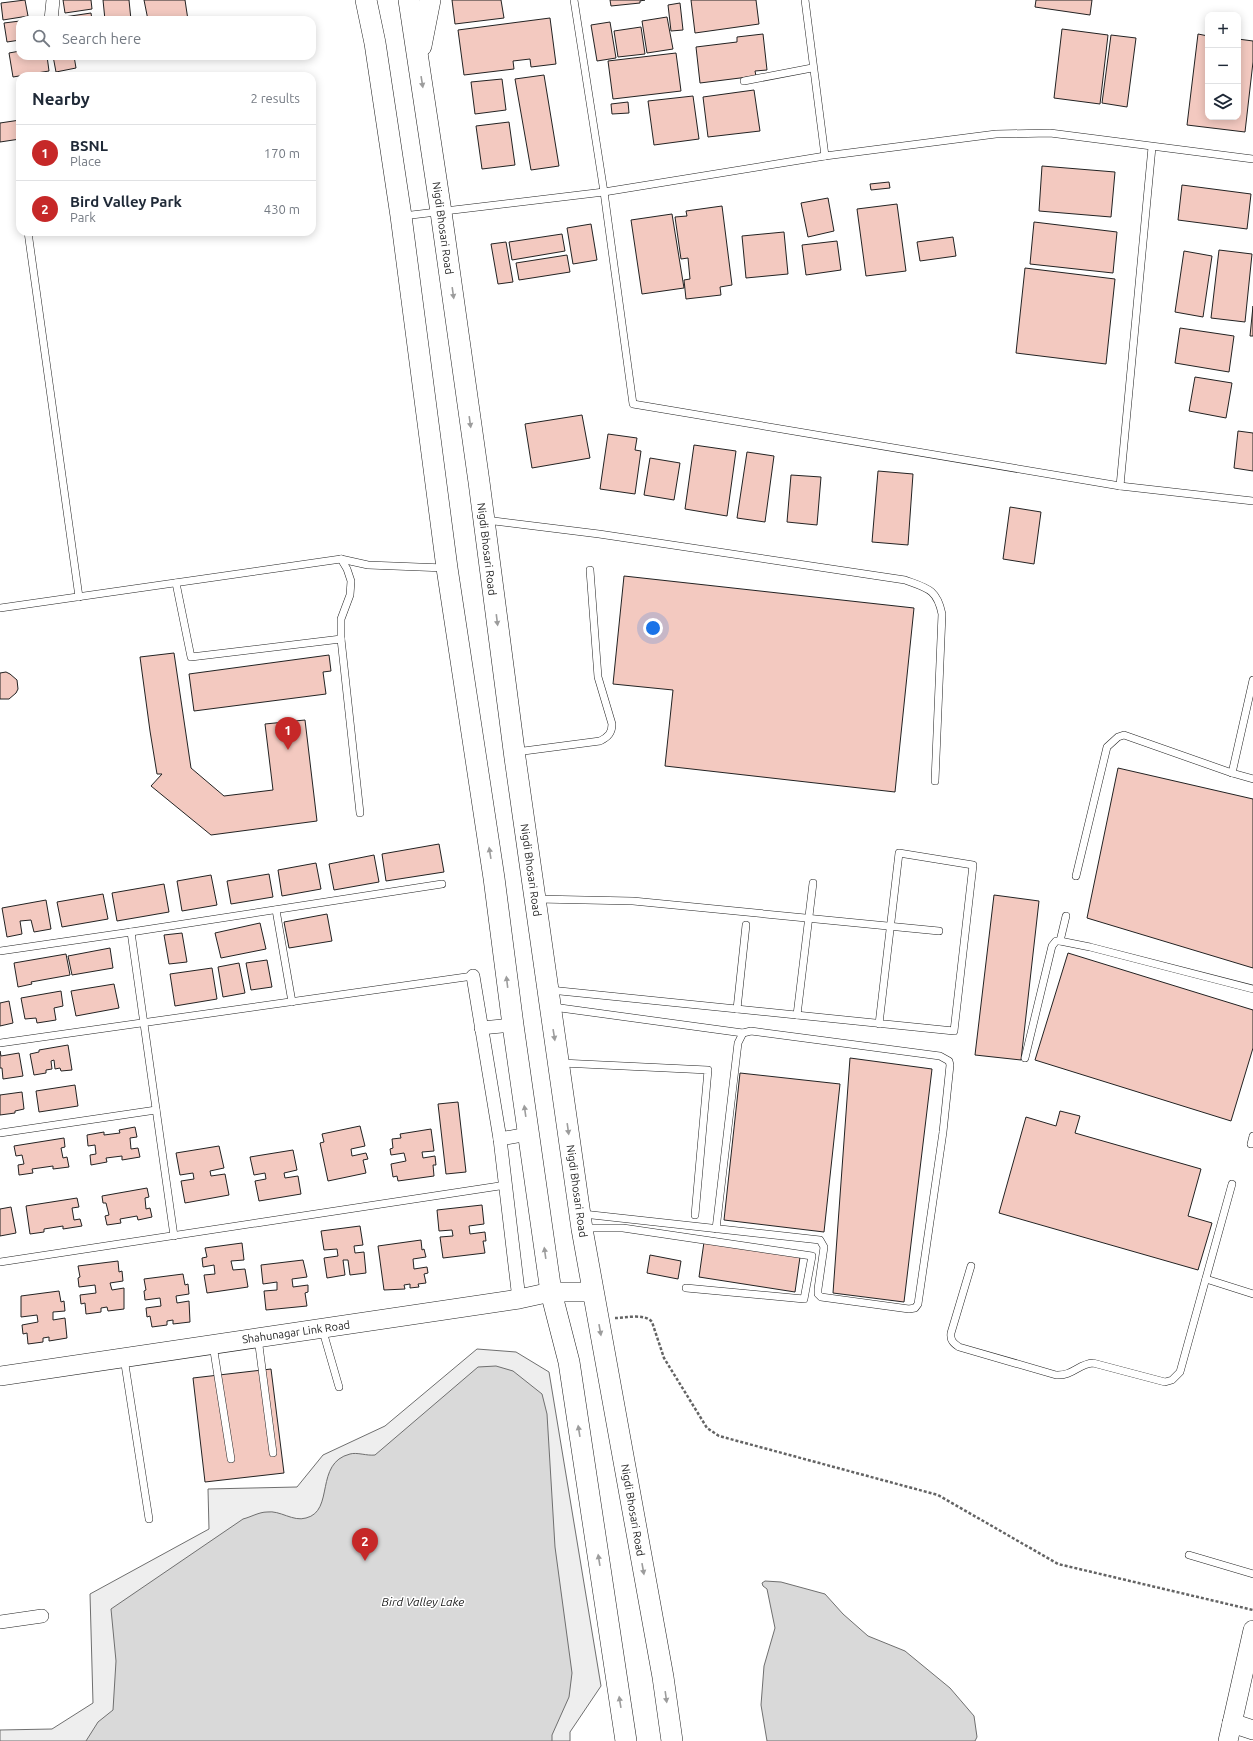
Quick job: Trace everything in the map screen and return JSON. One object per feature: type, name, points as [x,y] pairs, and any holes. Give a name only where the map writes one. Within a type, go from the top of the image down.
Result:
[{"type":"main road","points":[[366,0],[401,216],[447,568],[493,870],[513,1025],[551,1292],[569,1362],[626,1741]]},
{"type":"main road","points":[[418,60],[430,0]]},
{"type":"main road","name":"Nigdi Bhosari Road","points":[[407,5],[418,60],[441,212],[484,520],[514,753],[581,1221],[663,1677],[672,1741]]},
{"type":"street","points":[[51,16],[53,0]]},
{"type":"street","points":[[473,976],[500,1139],[519,1299]]},
{"type":"street","points":[[481,1028],[513,1025]]},
{"type":"street","points":[[500,1139],[528,1134]]},
{"type":"street","name":"Shahunagar Link Road","points":[[0,1376],[519,1299],[551,1292],[593,1292]]},
{"type":"street","points":[[0,1622],[42,1616]]},
{"type":"street","points":[[1228,1741],[1253,1630]]},
{"type":"street","points":[[1232,1723],[1253,1730]]},
{"type":"lane","points":[[574,0],[604,192],[633,404],[1120,486],[1253,501]]},
{"type":"lane","points":[[805,0],[812,68],[825,156]]},
{"type":"lane","points":[[744,81],[812,68]]},
{"type":"lane","points":[[401,216],[604,192],[825,156],[996,134],[1050,133],[1253,159]]},
{"type":"lane","points":[[1120,486],[1152,147]]},
{"type":"lane","points":[[29,236],[79,597]]},
{"type":"lane","points":[[484,520],[607,535],[905,580],[925,588],[936,595],[942,614],[934,782]]},
{"type":"lane","points":[[0,608],[341,559],[368,565],[447,568]]},
{"type":"lane","points":[[341,559],[347,569],[351,581],[350,595],[341,619],[341,639],[360,813]]},
{"type":"lane","points":[[514,753],[600,741],[607,738],[612,731],[612,724],[598,677],[590,570]]},
{"type":"lane","points":[[176,583],[191,657],[341,639]]},
{"type":"lane","points":[[1232,773],[1253,680]]},
{"type":"lane","points":[[1076,876],[1107,747],[1118,737],[1124,735],[1232,773],[1253,778]]},
{"type":"lane","points":[[549,998],[737,1009],[879,1024],[954,1031],[974,865],[899,853],[879,1024]]},
{"type":"lane","points":[[797,1015],[813,883]]},
{"type":"lane","points":[[0,951],[442,884]]},
{"type":"lane","points":[[535,899],[633,901],[939,931]]},
{"type":"lane","points":[[276,910],[292,1002]]},
{"type":"lane","points":[[1060,941],[1066,916]]},
{"type":"lane","points":[[737,1009],[746,926]]},
{"type":"lane","points":[[131,932],[174,1236]]},
{"type":"lane","points":[[1025,1058],[1052,946],[1056,941],[1090,947],[1253,989]]},
{"type":"lane","points":[[0,1043],[473,976]]},
{"type":"lane","points":[[549,998],[743,1033],[751,1030],[940,1056],[949,1061],[950,1065],[943,1132],[918,1304],[915,1308],[909,1309],[825,1299],[818,1294],[824,1248],[820,1240],[716,1230],[581,1221]]},
{"type":"lane","points":[[716,1230],[738,1043],[743,1033]]},
{"type":"lane","points":[[558,1063],[708,1070],[695,1215]]},
{"type":"lane","points":[[0,1133],[156,1110]]},
{"type":"lane","points":[[1251,1144],[1253,1136]]},
{"type":"lane","points":[[971,1266],[950,1339],[959,1347],[1056,1375],[1069,1374],[1086,1363],[1093,1363],[1165,1382],[1172,1380],[1180,1372],[1232,1184]]},
{"type":"lane","points":[[0,1262],[506,1185]]},
{"type":"lane","points":[[581,1221],[812,1256],[804,1299],[686,1288]]},
{"type":"lane","points":[[1206,1279],[1253,1294]]},
{"type":"lane","points":[[322,1328],[339,1387]]},
{"type":"lane","points":[[258,1338],[273,1453]]},
{"type":"lane","points":[[213,1345],[231,1459]]},
{"type":"lane","points":[[124,1358],[149,1519]]},
{"type":"lane","points":[[1189,1555],[1253,1574]]},
{"type":"path","points":[[598,1318],[644,1317],[650,1319],[664,1358],[707,1428],[719,1436],[938,1495],[1058,1564],[1253,1610]]},
{"type":"shaded area","name":"Bird Valley Lake","points":[[477,1349],[516,1352],[549,1372],[601,1686],[570,1732],[570,1741],[0,1741],[0,1730],[52,1729],[93,1703],[90,1594],[209,1529],[208,1489],[297,1487],[323,1455],[385,1426]]},
{"type":"water","name":"Bird Valley Lake","points":[[496,1366],[513,1371],[542,1394],[547,1414],[555,1547],[572,1673],[569,1697],[552,1735],[552,1741],[86,1741],[98,1722],[113,1710],[116,1661],[111,1609],[243,1519],[264,1512],[272,1512],[301,1519],[315,1514],[320,1506],[328,1476],[332,1467],[339,1459],[350,1454],[375,1455],[478,1367]]},
{"type":"water","points":[[765,1581],[781,1582],[825,1594],[843,1614],[868,1636],[905,1651],[950,1688],[974,1716],[977,1737],[975,1741],[767,1741],[761,1705],[764,1666],[775,1628],[767,1589],[762,1583]]},
{"type":"building","points":[[25,0],[28,16],[16,16],[16,18],[3,20],[1,3]]},
{"type":"building","points":[[63,0],[91,0],[92,9],[65,13]]},
{"type":"building","points":[[103,0],[129,0],[131,16],[105,16]]},
{"type":"building","points":[[144,0],[185,0],[187,16],[147,16]]},
{"type":"building","points":[[452,0],[501,0],[504,18],[455,24]]},
{"type":"building","points":[[610,0],[645,0],[640,1],[640,3],[611,6]]},
{"type":"building","points":[[691,0],[756,0],[759,24],[695,33]]},
{"type":"building","points":[[1036,0],[1092,0],[1090,15],[1035,7]]},
{"type":"building","points":[[680,3],[683,30],[671,31],[668,5]]},
{"type":"building","points":[[91,13],[91,16],[71,16]]},
{"type":"building","points":[[667,17],[673,49],[647,53],[642,21]]},
{"type":"building","points":[[550,18],[556,64],[531,67],[530,59],[513,61],[514,69],[464,75],[458,30]]},
{"type":"building","points":[[16,22],[16,41],[7,42],[4,23]]},
{"type":"building","points":[[610,22],[616,58],[597,61],[591,25]]},
{"type":"building","points":[[641,27],[645,54],[618,57],[614,31]]},
{"type":"building","points":[[1062,29],[1108,35],[1100,104],[1054,98]]},
{"type":"building","points":[[763,34],[767,70],[755,71],[756,76],[700,83],[696,47],[737,42],[737,37]]},
{"type":"building","points":[[1198,34],[1205,35],[1205,120],[1241,120],[1241,39],[1253,41],[1253,62],[1245,132],[1187,125]]},
{"type":"building","points":[[1111,35],[1136,38],[1127,107],[1102,103]]},
{"type":"building","points":[[16,52],[16,60],[48,60],[49,71],[16,72],[16,76],[13,77],[9,53]]},
{"type":"building","points":[[676,53],[681,91],[613,99],[608,61]]},
{"type":"building","points":[[54,60],[75,60],[76,68],[56,72]]},
{"type":"building","points":[[544,75],[559,166],[531,170],[515,79]]},
{"type":"building","points":[[502,79],[506,110],[475,114],[471,82]]},
{"type":"building","points":[[754,90],[760,131],[708,137],[703,97]]},
{"type":"building","points":[[693,96],[699,139],[654,145],[648,101]]},
{"type":"building","points":[[628,102],[629,113],[612,114],[611,104]]},
{"type":"building","points":[[16,121],[16,140],[0,142],[0,123]]},
{"type":"building","points":[[509,122],[515,165],[482,169],[476,126]]},
{"type":"building","points":[[1042,166],[1115,172],[1111,217],[1039,211]]},
{"type":"building","points":[[889,182],[890,188],[871,190],[870,184]]},
{"type":"building","points":[[1182,185],[1251,194],[1247,229],[1178,220]]},
{"type":"building","points":[[828,198],[834,231],[808,237],[801,203]]},
{"type":"building","points":[[897,204],[906,271],[866,276],[857,209]]},
{"type":"building","points":[[722,206],[732,285],[720,287],[721,295],[686,299],[684,280],[690,279],[688,258],[681,259],[675,217],[687,216],[686,211]]},
{"type":"building","points":[[672,214],[684,288],[642,294],[631,220]]},
{"type":"building","points":[[1034,222],[1117,232],[1113,273],[1030,264]]},
{"type":"building","points":[[591,224],[597,260],[573,264],[567,228]]},
{"type":"building","points":[[784,232],[788,274],[746,278],[742,236]]},
{"type":"building","points":[[562,234],[565,251],[512,260],[509,242]]},
{"type":"building","points":[[953,237],[956,256],[920,261],[917,242]]},
{"type":"building","points":[[837,241],[841,270],[806,275],[802,245]]},
{"type":"building","points":[[506,242],[513,282],[498,284],[491,244]]},
{"type":"building","points":[[1219,250],[1252,254],[1245,322],[1211,318]]},
{"type":"building","points":[[1184,251],[1212,256],[1203,317],[1175,312]]},
{"type":"building","points":[[567,255],[570,272],[519,280],[516,263]]},
{"type":"building","points":[[1025,268],[1115,279],[1106,364],[1016,353]]},
{"type":"building","points":[[1253,306],[1253,336],[1250,336]]},
{"type":"building","points":[[1180,328],[1234,336],[1229,372],[1175,363]]},
{"type":"building","points":[[1195,377],[1232,383],[1226,418],[1189,411]]},
{"type":"building","points":[[582,415],[590,458],[532,468],[525,424]]},
{"type":"building","points":[[1238,431],[1253,433],[1253,471],[1234,468]]},
{"type":"building","points":[[608,434],[637,438],[635,450],[641,451],[635,494],[600,489]]},
{"type":"building","points":[[694,445],[736,451],[727,516],[685,509]]},
{"type":"building","points":[[747,452],[774,456],[765,522],[737,518]]},
{"type":"building","points":[[650,458],[680,463],[674,500],[644,495]]},
{"type":"building","points":[[878,471],[913,474],[908,545],[872,542]]},
{"type":"building","points":[[791,475],[821,477],[817,525],[787,522]]},
{"type":"building","points":[[1010,507],[1041,512],[1034,564],[1003,559]]},
{"type":"building","points":[[624,576],[914,608],[895,792],[665,766],[673,690],[613,684]]},
{"type":"building","points":[[174,653],[191,768],[224,796],[273,790],[265,724],[305,720],[317,821],[211,835],[151,786],[162,774],[157,774],[140,657]]},
{"type":"building","points":[[329,655],[331,671],[323,672],[326,694],[194,711],[189,674]]},
{"type":"building","points":[[6,672],[17,680],[18,689],[9,699],[0,699],[0,673]]},
{"type":"building","points":[[1118,768],[1253,799],[1253,968],[1087,918]]},
{"type":"building","points":[[439,844],[444,872],[386,881],[382,854]]},
{"type":"building","points":[[374,855],[379,882],[334,890],[329,864]]},
{"type":"building","points":[[316,863],[321,889],[282,896],[278,870]]},
{"type":"building","points":[[269,874],[273,897],[231,904],[227,881]]},
{"type":"building","points":[[211,875],[217,905],[182,911],[177,881]]},
{"type":"building","points":[[164,884],[169,912],[117,921],[112,893]]},
{"type":"building","points":[[103,894],[108,919],[62,927],[57,902]]},
{"type":"building","points":[[994,895],[1039,901],[1021,1060],[975,1055]]},
{"type":"building","points":[[46,900],[51,929],[34,932],[31,920],[20,921],[22,934],[7,937],[2,908]]},
{"type":"building","points":[[327,914],[332,941],[289,948],[284,922]]},
{"type":"building","points":[[260,923],[266,949],[221,958],[215,933]]},
{"type":"building","points":[[182,933],[187,962],[169,964],[164,935]]},
{"type":"building","points":[[110,948],[113,968],[72,975],[68,956]]},
{"type":"building","points":[[1068,953],[1253,1010],[1253,1048],[1231,1121],[1035,1060]]},
{"type":"building","points":[[66,954],[70,975],[31,982],[32,984],[18,987],[14,963]]},
{"type":"building","points":[[267,960],[272,987],[251,990],[246,963]]},
{"type":"building","points":[[239,963],[245,993],[223,997],[218,967]]},
{"type":"building","points":[[212,968],[217,999],[175,1006],[170,974]]},
{"type":"building","points":[[114,984],[119,1008],[76,1016],[71,991]]},
{"type":"building","points":[[61,991],[63,1006],[54,1008],[56,1020],[37,1023],[36,1018],[25,1019],[21,998]]},
{"type":"building","points":[[9,1001],[13,1023],[0,1026],[0,1003]]},
{"type":"building","points":[[68,1045],[72,1070],[61,1071],[60,1068],[55,1069],[54,1060],[51,1061],[52,1069],[46,1070],[46,1073],[34,1075],[30,1054],[39,1052],[39,1050]]},
{"type":"building","points":[[0,1051],[1,1056],[19,1053],[23,1076],[3,1079],[2,1068],[0,1068]]},
{"type":"building","points":[[850,1058],[932,1069],[904,1302],[833,1293]]},
{"type":"building","points":[[740,1073],[840,1084],[824,1232],[724,1220]]},
{"type":"building","points":[[75,1085],[78,1106],[39,1112],[36,1091]]},
{"type":"building","points":[[22,1092],[24,1109],[15,1111],[15,1113],[0,1115],[0,1095]]},
{"type":"building","points":[[458,1102],[466,1172],[446,1174],[438,1104]]},
{"type":"building","points":[[1060,1111],[1080,1116],[1075,1133],[1201,1169],[1188,1216],[1212,1223],[1198,1270],[999,1213],[1026,1117],[1056,1126]]},
{"type":"building","points":[[360,1126],[365,1146],[351,1149],[352,1156],[366,1153],[368,1159],[363,1160],[366,1173],[328,1181],[320,1143],[324,1142],[322,1134]]},
{"type":"building","points":[[135,1127],[137,1137],[130,1138],[131,1149],[138,1148],[140,1157],[122,1160],[122,1156],[106,1158],[107,1162],[91,1165],[90,1155],[96,1154],[95,1145],[88,1146],[87,1135],[104,1132],[104,1135],[120,1133],[119,1130]]},
{"type":"building","points":[[431,1129],[434,1151],[422,1152],[423,1158],[435,1156],[436,1165],[433,1165],[434,1176],[398,1181],[397,1176],[393,1177],[391,1164],[406,1161],[404,1153],[391,1155],[390,1149],[393,1148],[392,1139],[401,1138],[400,1134]]},
{"type":"building","points":[[64,1138],[65,1147],[61,1148],[63,1158],[67,1157],[69,1167],[53,1169],[53,1166],[32,1169],[33,1173],[19,1175],[18,1165],[24,1164],[22,1155],[16,1156],[14,1146]]},
{"type":"building","points":[[219,1146],[224,1168],[210,1171],[211,1176],[225,1174],[229,1195],[185,1203],[181,1181],[194,1179],[193,1173],[180,1175],[176,1153]]},
{"type":"building","points":[[293,1150],[297,1170],[284,1173],[285,1178],[298,1176],[301,1194],[259,1201],[255,1181],[266,1179],[265,1173],[254,1175],[250,1157]]},
{"type":"building","points":[[147,1188],[149,1197],[145,1198],[146,1209],[150,1208],[152,1217],[138,1220],[137,1216],[120,1219],[121,1223],[107,1225],[105,1216],[109,1215],[106,1203],[103,1203],[102,1196]]},
{"type":"building","points":[[77,1198],[79,1207],[72,1208],[74,1220],[80,1219],[82,1226],[63,1229],[63,1226],[44,1229],[44,1232],[30,1234],[26,1206]]},
{"type":"building","points":[[482,1205],[484,1224],[469,1226],[470,1234],[485,1232],[486,1241],[483,1241],[485,1253],[443,1258],[440,1237],[453,1236],[452,1230],[439,1231],[437,1210]]},
{"type":"building","points":[[11,1207],[16,1233],[0,1236],[0,1209]]},
{"type":"building","points":[[360,1226],[363,1245],[354,1246],[355,1253],[364,1252],[366,1273],[350,1275],[348,1260],[343,1260],[345,1275],[327,1278],[324,1258],[338,1256],[337,1249],[324,1250],[321,1231]]},
{"type":"building","points":[[421,1240],[422,1250],[424,1249],[426,1257],[413,1259],[414,1269],[427,1267],[428,1273],[424,1274],[426,1283],[418,1284],[419,1287],[410,1288],[410,1284],[404,1285],[405,1289],[384,1290],[378,1246]]},
{"type":"building","points":[[704,1242],[800,1257],[795,1292],[699,1277]]},
{"type":"building","points":[[242,1243],[244,1260],[231,1261],[233,1270],[245,1269],[248,1287],[207,1293],[204,1275],[215,1274],[214,1265],[203,1267],[202,1258],[207,1257],[205,1248]]},
{"type":"building","points":[[650,1255],[681,1261],[678,1279],[647,1273]]},
{"type":"building","points":[[303,1260],[307,1277],[292,1279],[293,1287],[308,1285],[308,1292],[305,1293],[307,1306],[266,1310],[264,1291],[277,1290],[277,1282],[263,1284],[261,1265]]},
{"type":"building","points":[[118,1261],[119,1272],[122,1271],[123,1281],[110,1283],[112,1290],[124,1288],[124,1309],[108,1311],[107,1307],[101,1308],[101,1312],[86,1314],[85,1303],[81,1304],[80,1295],[96,1293],[95,1285],[79,1287],[78,1278],[80,1277],[78,1266]]},
{"type":"building","points":[[183,1274],[185,1285],[188,1284],[189,1294],[176,1296],[177,1303],[189,1301],[190,1322],[173,1324],[173,1320],[167,1321],[167,1325],[152,1327],[150,1316],[147,1317],[146,1308],[161,1306],[160,1298],[145,1300],[144,1291],[146,1290],[144,1279]]},
{"type":"building","points":[[59,1291],[61,1302],[64,1301],[65,1311],[53,1312],[53,1320],[65,1318],[67,1338],[49,1341],[49,1337],[43,1338],[43,1342],[28,1344],[27,1333],[23,1334],[22,1325],[38,1322],[37,1315],[21,1317],[21,1296]]},
{"type":"building","points":[[271,1369],[284,1473],[205,1482],[193,1378]]},
{"type":"place","name":"BSNL","points":[[288,750]]},
{"type":"place","name":"Bird Valley Park","points":[[365,1561]]}]
